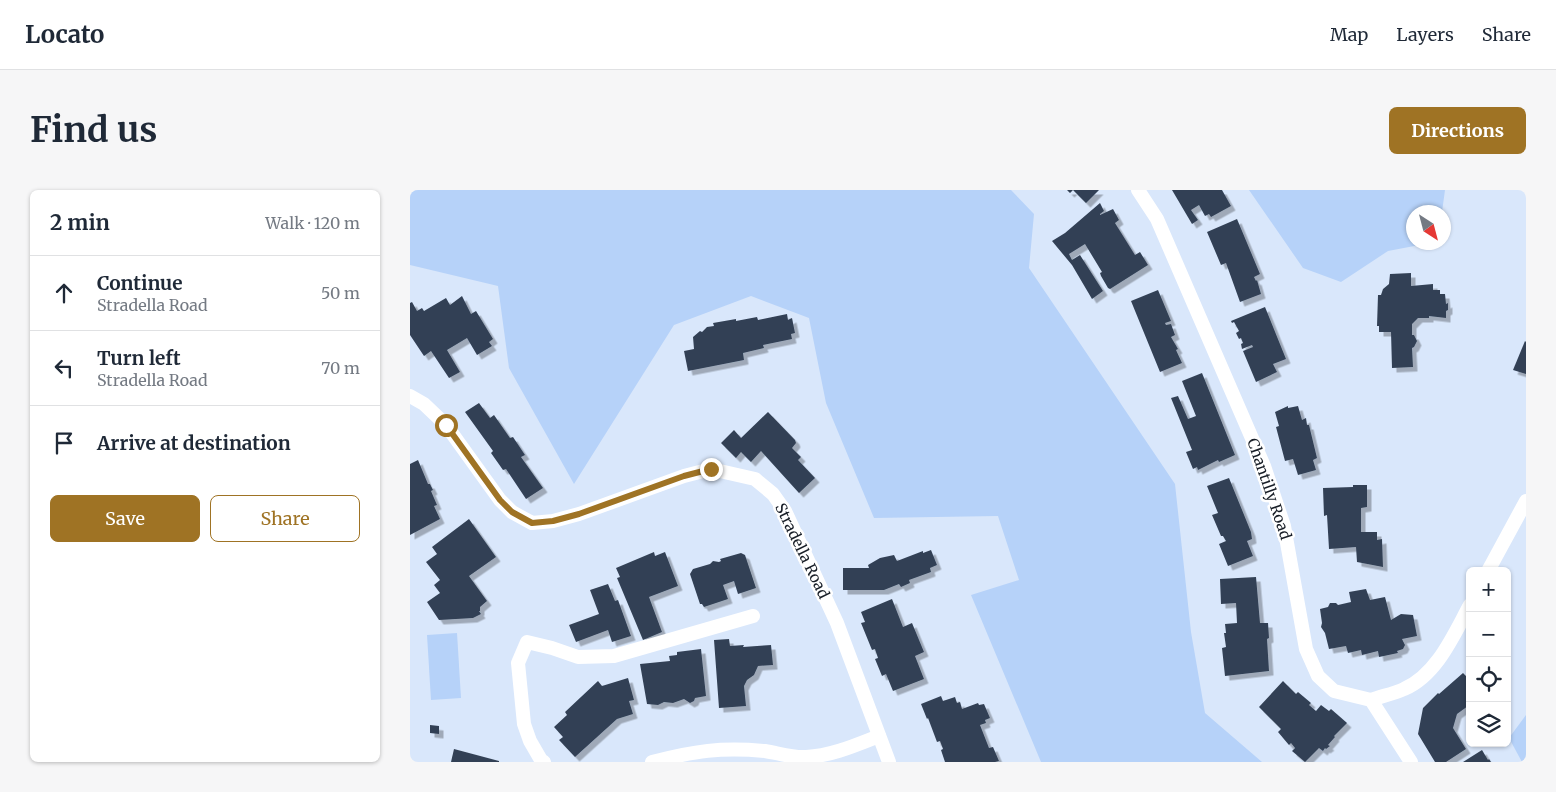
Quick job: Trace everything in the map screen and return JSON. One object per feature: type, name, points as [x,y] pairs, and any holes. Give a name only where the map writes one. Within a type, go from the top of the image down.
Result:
[{"type":"street","name":"Chantilly Road","points":[[1138,190],[1158,219],[1264,466],[1284,526],[1306,650],[1318,676],[1334,691],[1371,700]]},
{"type":"street","name":"Stradella Road","points":[[410,396],[424,404],[446,425],[500,500],[512,512],[532,523],[553,521],[579,514],[684,476],[711,469],[755,479],[773,494],[785,512],[837,623],[889,762]]},
{"type":"street","points":[[1490,567],[1526,501]]},
{"type":"street","points":[[1411,762],[1371,700],[1406,689],[1429,672],[1466,612]]},
{"type":"street","points":[[544,762],[530,741],[524,724],[518,663],[527,642],[578,657],[614,656],[753,616]]},
{"type":"street","points":[[652,762],[690,752],[721,749],[766,751],[806,757],[842,750],[879,736]]},
{"type":"shaded area","points":[[410,190],[1011,190],[1034,214],[1029,268],[1175,484],[1191,632],[1205,713],[1262,762],[1041,762],[971,595],[1019,580],[998,516],[874,518],[826,403],[809,318],[751,296],[674,325],[574,484],[509,368],[498,286],[410,265]]},
{"type":"shaded area","points":[[1249,190],[1445,190],[1443,205],[1406,205],[1406,248],[1388,251],[1341,282],[1303,268]]},
{"type":"shaded area","points":[[457,633],[461,698],[431,700],[427,635]]},
{"type":"shaded area","points":[[1526,715],[1526,762],[1522,762],[1511,742],[1511,735]]},
{"type":"building","points":[[1073,190],[1099,190],[1086,203]]},
{"type":"building","points":[[1172,190],[1222,190],[1231,206],[1211,217],[1209,214],[1205,216],[1199,205],[1191,210],[1198,220],[1192,224]]},
{"type":"building","points":[[1100,203],[1104,211],[1100,215],[1113,209],[1119,220],[1115,223],[1135,255],[1140,252],[1148,265],[1110,289],[1101,276],[1100,273],[1102,272],[1085,244],[1069,254],[1072,260],[1080,255],[1103,291],[1092,299],[1072,265],[1052,241],[1065,233]]},
{"type":"building","points":[[1237,219],[1260,274],[1254,277],[1257,280],[1261,294],[1240,302],[1226,263],[1221,265],[1207,232]]},
{"type":"building","points":[[1411,273],[1411,286],[1433,284],[1433,290],[1440,290],[1440,294],[1445,294],[1448,310],[1446,311],[1446,318],[1429,316],[1429,318],[1418,318],[1412,324],[1412,335],[1414,335],[1417,341],[1412,348],[1413,367],[1392,368],[1391,332],[1379,332],[1379,326],[1377,326],[1378,295],[1381,295],[1383,289],[1389,284],[1390,274]]},
{"type":"building","points":[[1158,290],[1171,321],[1165,323],[1166,325],[1171,324],[1175,335],[1171,337],[1178,349],[1176,350],[1182,363],[1160,372],[1131,301]]},
{"type":"building","points":[[462,296],[471,314],[476,311],[493,339],[489,342],[492,346],[477,355],[467,338],[447,350],[460,372],[449,378],[431,351],[424,356],[410,335],[410,303],[412,302],[417,311],[422,308],[424,311],[446,298],[450,305]]},
{"type":"building","points":[[1265,307],[1286,359],[1273,364],[1277,372],[1256,382],[1243,351],[1253,347],[1252,345],[1242,349],[1241,344],[1243,343],[1236,333],[1239,331],[1234,322],[1232,323],[1231,321]]},
{"type":"building","points":[[787,314],[788,320],[792,318],[795,333],[791,334],[792,339],[763,345],[764,348],[743,353],[744,360],[688,371],[684,351],[694,349],[693,337],[707,327],[714,326],[713,323],[757,317],[758,320]]},
{"type":"building","points":[[1526,342],[1526,374],[1513,370]]},
{"type":"building","points":[[1202,373],[1235,455],[1219,462],[1218,460],[1198,470],[1197,467],[1193,469],[1186,452],[1192,450],[1171,398],[1178,396],[1188,419],[1196,416],[1182,381]]},
{"type":"building","points":[[479,403],[490,418],[494,415],[510,438],[513,437],[525,455],[521,457],[543,488],[526,499],[506,469],[503,470],[491,453],[493,451],[465,412]]},
{"type":"building","points":[[1288,406],[1288,408],[1298,406],[1302,420],[1306,418],[1317,458],[1313,460],[1316,470],[1298,475],[1293,459],[1285,461],[1276,427],[1279,426],[1275,412]]},
{"type":"building","points":[[768,412],[795,440],[796,443],[792,448],[801,457],[798,460],[815,478],[799,493],[761,451],[751,462],[741,452],[736,458],[721,443],[734,430],[741,438]]},
{"type":"building","points":[[418,460],[428,484],[430,484],[433,490],[431,491],[437,505],[434,506],[440,519],[410,535],[410,464]]},
{"type":"building","points":[[1229,478],[1251,532],[1252,539],[1247,541],[1253,556],[1228,566],[1219,544],[1226,541],[1221,536],[1212,515],[1218,513],[1207,486]]},
{"type":"building","points":[[1353,485],[1367,485],[1367,507],[1361,508],[1361,532],[1377,532],[1377,540],[1382,539],[1383,567],[1357,562],[1356,547],[1329,549],[1327,515],[1324,516],[1323,488],[1353,487]]},
{"type":"building","points":[[469,519],[496,557],[469,576],[487,601],[480,607],[479,611],[481,614],[473,618],[439,620],[427,602],[440,593],[434,585],[440,580],[426,562],[437,554],[432,547]]},
{"type":"building","points":[[931,550],[937,565],[930,568],[931,572],[909,580],[910,583],[901,587],[899,584],[884,590],[843,590],[843,568],[869,568],[868,565],[880,558],[894,555],[897,561],[923,551],[923,553]]},
{"type":"building","points":[[654,552],[655,556],[665,552],[678,586],[649,597],[662,632],[643,640],[617,578],[620,577],[616,568]]},
{"type":"building","points":[[741,553],[745,555],[756,588],[738,594],[734,581],[723,585],[728,599],[704,607],[700,604],[690,574],[693,569],[710,564],[713,561],[719,562],[721,561],[720,559]]},
{"type":"building","points":[[1256,577],[1260,623],[1268,623],[1269,671],[1225,676],[1222,648],[1226,647],[1225,624],[1237,623],[1236,603],[1221,604],[1220,579]]},
{"type":"building","points":[[608,584],[615,601],[618,600],[631,636],[612,642],[608,630],[576,642],[569,625],[599,614],[590,590]]},
{"type":"building","points":[[1366,589],[1370,600],[1385,597],[1391,620],[1401,614],[1413,615],[1417,636],[1402,639],[1405,645],[1403,649],[1397,651],[1398,653],[1379,657],[1378,651],[1362,655],[1361,650],[1348,653],[1346,646],[1329,649],[1325,633],[1321,627],[1320,609],[1328,607],[1330,603],[1338,605],[1351,602],[1349,592]]},
{"type":"building","points":[[892,599],[903,627],[912,623],[924,652],[915,656],[924,679],[893,691],[886,674],[882,676],[875,659],[878,658],[875,649],[872,650],[861,623],[865,622],[861,612]]},
{"type":"building","points":[[729,639],[730,646],[771,645],[773,665],[758,666],[754,675],[747,680],[744,686],[746,706],[719,708],[714,640]]},
{"type":"building","points":[[701,649],[706,696],[695,698],[690,703],[684,699],[673,703],[647,704],[640,664],[670,661],[669,656],[677,655],[677,652]]},
{"type":"building","points":[[1463,673],[1466,676],[1466,707],[1457,714],[1453,728],[1466,749],[1446,762],[1435,762],[1418,734],[1423,708]]},
{"type":"building","points":[[628,678],[634,700],[629,701],[633,714],[617,719],[575,757],[559,740],[563,737],[554,727],[567,715],[565,712],[598,681],[602,686]]},
{"type":"building","points":[[1283,681],[1296,694],[1298,692],[1311,703],[1309,705],[1316,711],[1321,705],[1329,711],[1331,709],[1347,723],[1334,736],[1328,745],[1330,746],[1323,751],[1319,748],[1305,762],[1292,751],[1295,748],[1291,743],[1289,745],[1278,732],[1281,729],[1259,707]]},
{"type":"building","points":[[941,696],[943,701],[955,697],[957,703],[960,702],[962,709],[978,703],[979,705],[984,704],[990,718],[985,720],[986,723],[980,725],[989,748],[993,747],[999,761],[945,762],[940,741],[937,742],[921,704]]},
{"type":"building","points":[[430,725],[439,726],[439,734],[430,733]]},
{"type":"building","points":[[454,749],[499,761],[499,762],[451,762]]},
{"type":"building","points":[[1482,750],[1491,762],[1463,762]]},
{"type":"route","points":[[446,425],[500,500],[512,512],[532,523],[553,521],[579,514],[684,476],[711,469]]}]
